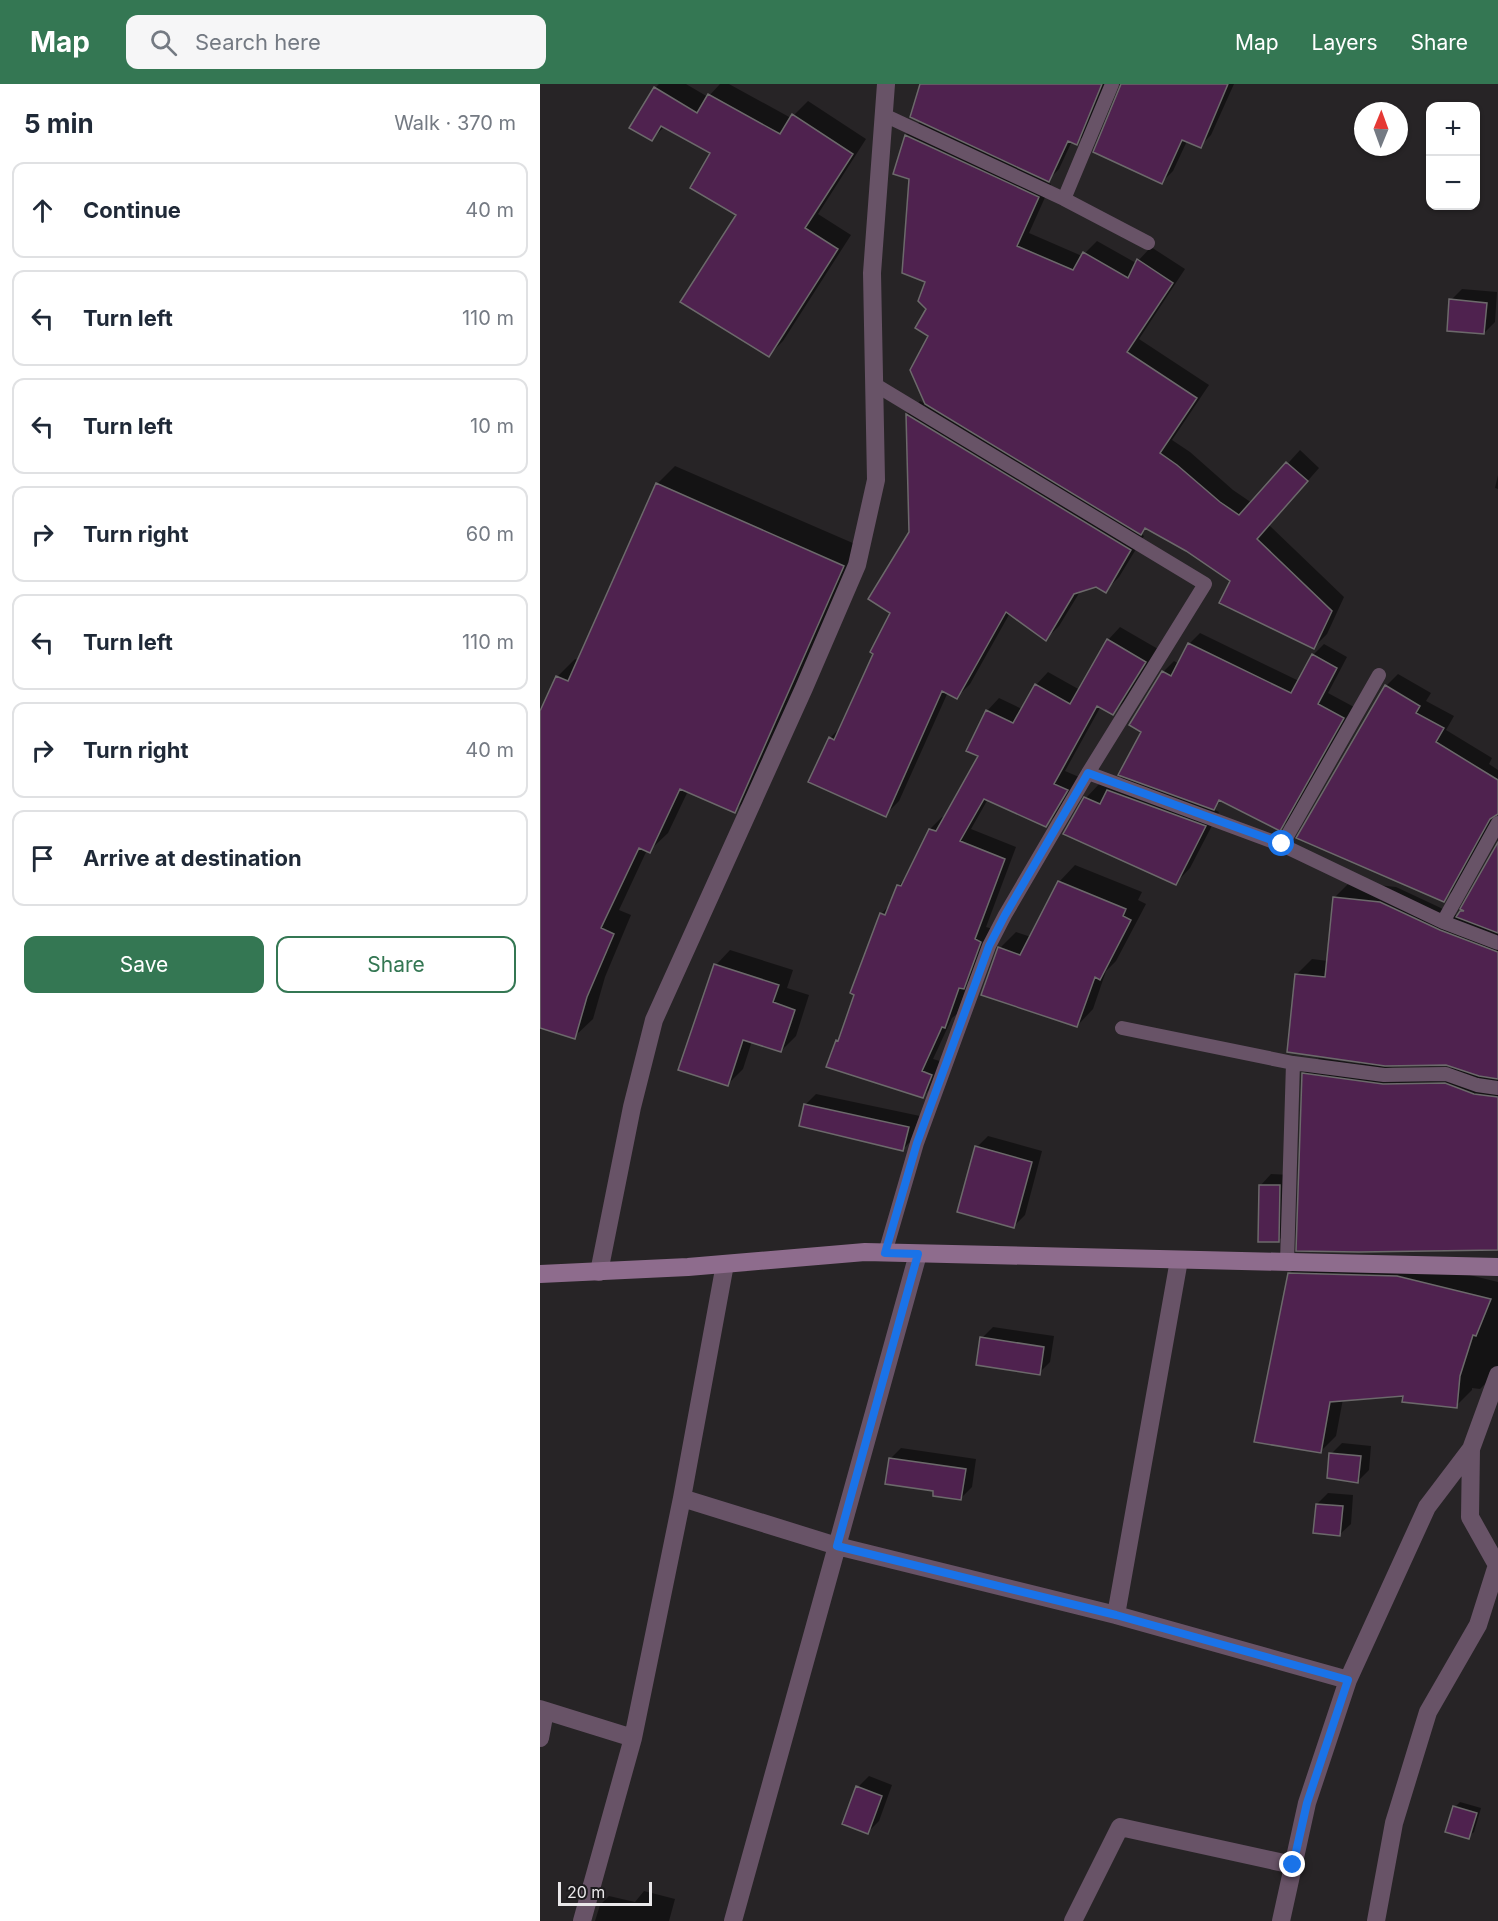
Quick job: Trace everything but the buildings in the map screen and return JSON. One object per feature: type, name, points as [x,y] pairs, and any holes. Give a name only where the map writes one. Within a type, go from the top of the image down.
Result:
[{"type":"street","points":[[599,1272],[632,1107],[654,1020],[804,688],[856,565],[876,480],[872,273],[886,84]]},
{"type":"street","points":[[540,1274],[725,1264],[865,1252],[1498,1267]]},
{"type":"street","points":[[733,1921],[918,1254]]},
{"type":"street","points":[[1116,1615],[1179,1260]]},
{"type":"street","points":[[582,1921],[633,1738],[682,1498],[725,1264]]},
{"type":"street","points":[[1281,1921],[1307,1803],[1348,1680],[1427,1507],[1471,1449],[1498,1375]]},
{"type":"street","points":[[1376,1921],[1394,1822],[1428,1713],[1478,1625],[1497,1565],[1470,1517],[1471,1449]]},
{"type":"street","points":[[682,1498],[837,1546],[1116,1615],[1348,1680]]},
{"type":"street","points":[[540,1738],[542,1710],[633,1738]]},
{"type":"street","points":[[1073,1921],[1120,1827],[1293,1865]]},
{"type":"lane","points":[[1064,199],[1112,84]]},
{"type":"lane","points":[[884,115],[1064,199],[1148,243]]},
{"type":"lane","points":[[874,384],[1205,584],[1088,773],[989,946],[917,1143],[885,1253]]},
{"type":"lane","points":[[1282,844],[1379,675]]},
{"type":"lane","points":[[1088,773],[1282,844],[1443,922],[1498,943]]},
{"type":"lane","points":[[1443,922],[1498,823]]},
{"type":"lane","points":[[1122,1028],[1293,1063],[1384,1075],[1446,1074],[1477,1085],[1498,1088]]},
{"type":"lane","points":[[1287,1262],[1293,1063]]},
{"type":"route","points":[[1282,844],[1088,773],[989,946],[917,1143],[885,1253],[918,1254],[837,1546],[1116,1615],[1348,1680],[1307,1803],[1293,1865]]}]
